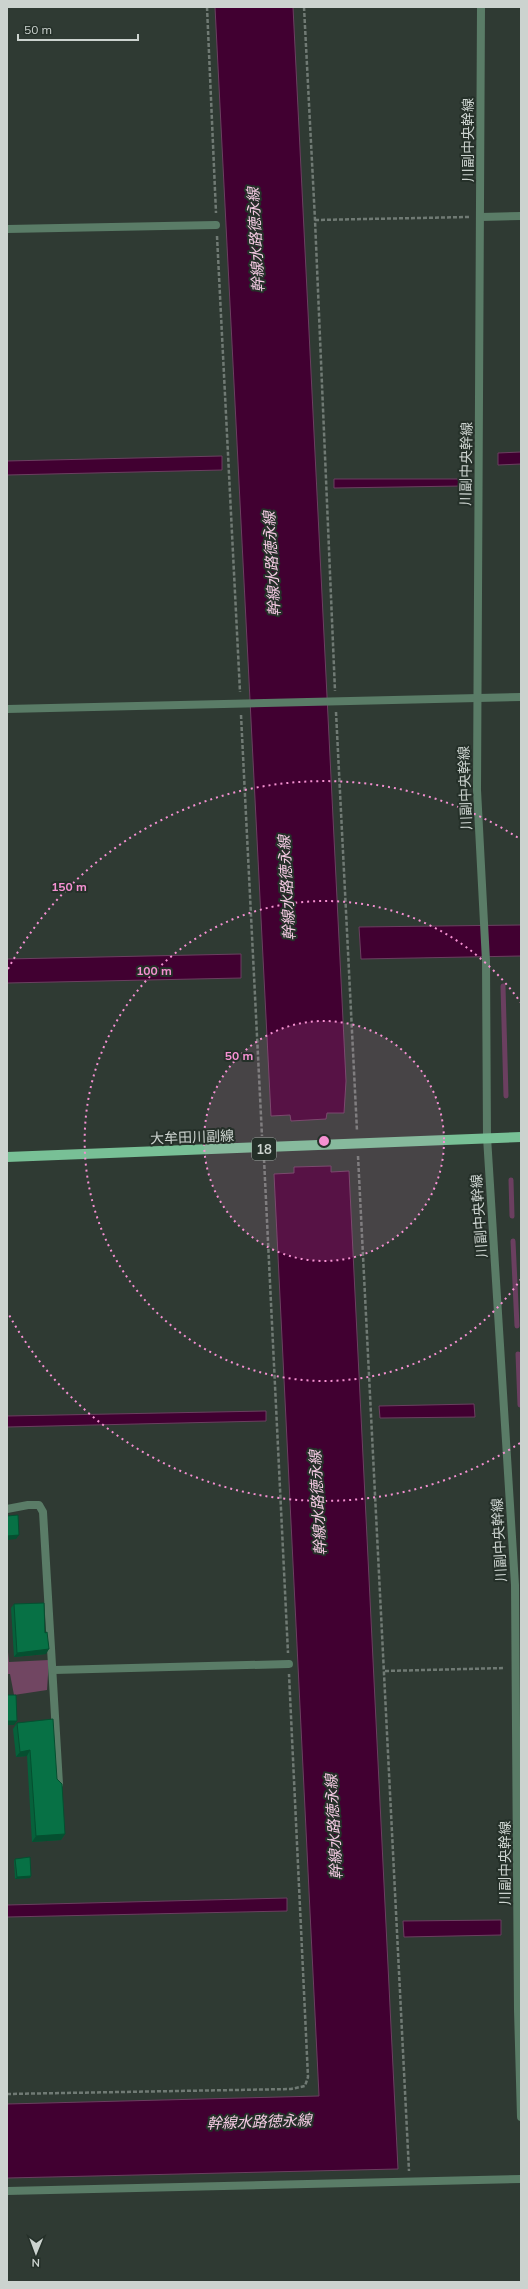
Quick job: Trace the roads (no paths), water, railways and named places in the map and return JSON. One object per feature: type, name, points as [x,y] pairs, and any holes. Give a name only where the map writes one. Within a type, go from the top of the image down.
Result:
[{"type":"main road","name":"大牟田川副線","points":[[7,1157],[263,1149],[488,1137],[521,1137]]},
{"type":"street","name":"川副中央幹線","points":[[481,7],[481,217],[476,790],[486,961],[488,1137],[519,1667],[518,2002],[521,2117]]},
{"type":"street","points":[[481,217],[521,216]]},
{"type":"street","points":[[7,229],[216,225]]},
{"type":"street","points":[[7,709],[521,697]]},
{"type":"street","points":[[7,1509],[28,1504],[39,1505],[43,1512],[60,1784]]},
{"type":"street","points":[[54,1670],[289,1664]]},
{"type":"street","points":[[7,2191],[521,2179]]},
{"type":"water","name":"幹線水路徳永線","points":[[215,7],[293,7],[346,1081],[344,1113],[327,1113],[326,1119],[291,1121],[290,1115],[271,1116]]},
{"type":"water","points":[[521,452],[521,464],[498,465],[498,453]]},
{"type":"water","points":[[222,456],[222,470],[7,475],[7,461]]},
{"type":"water","points":[[334,479],[463,479],[462,486],[334,488]]},
{"type":"water","points":[[521,925],[521,956],[361,959],[359,927]]},
{"type":"water","points":[[241,954],[241,978],[7,983],[7,959]]},
{"type":"water","name":"幹線水路徳永線","points":[[331,1166],[331,1172],[349,1171],[398,2169],[7,2178],[7,2104],[319,2096],[274,1174],[294,1173],[294,1167]]},
{"type":"water","points":[[474,1404],[475,1417],[380,1418],[379,1406]]},
{"type":"water","points":[[266,1411],[266,1421],[7,1427],[7,1416]]},
{"type":"water","points":[[287,1898],[287,1911],[7,1917],[7,1905]]},
{"type":"water","points":[[501,1920],[501,1935],[404,1937],[403,1921]]},
{"type":"waterway","points":[[503,986],[506,1096]]},
{"type":"waterway","points":[[511,1180],[512,1216]]},
{"type":"waterway","points":[[513,1241],[517,1326]]},
{"type":"waterway","points":[[518,1354],[520,1405]]}]
